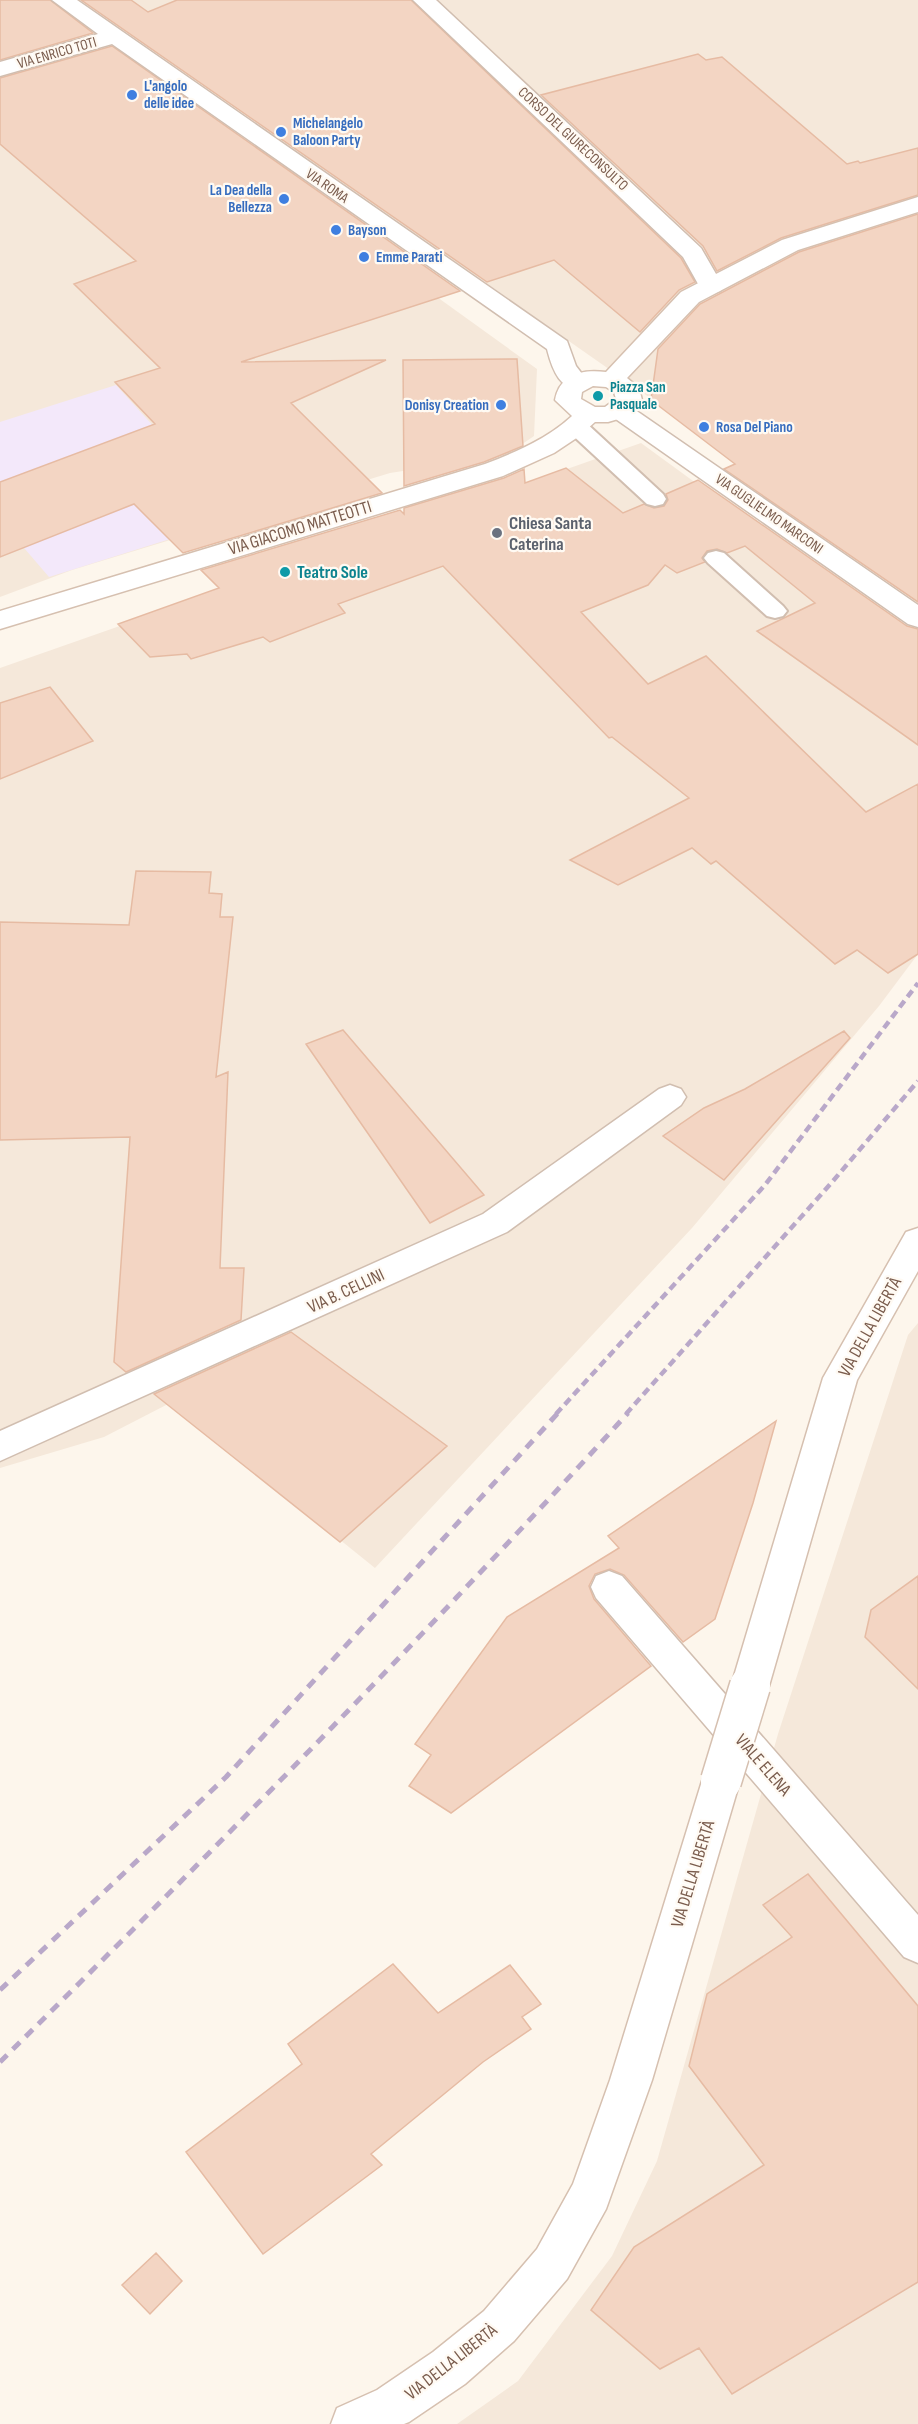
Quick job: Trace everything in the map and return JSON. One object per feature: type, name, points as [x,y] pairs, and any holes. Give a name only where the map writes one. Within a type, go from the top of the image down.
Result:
[{"type":"street","name":"VIA ROMA","points":[[63,0],[558,346],[564,367],[576,383]]},
{"type":"street","name":"CORSO DEL GIURECONSULTO","points":[[424,0],[693,253],[711,286]]},
{"type":"street","name":"VIA ENRICO TOTI","points":[[0,69],[113,37]]},
{"type":"street","points":[[612,380],[690,297],[790,245],[918,204]]},
{"type":"street","points":[[593,378],[612,380],[626,388],[629,393],[626,406],[620,410],[582,420],[579,410],[568,400],[570,388],[576,383],[593,378]]},
{"type":"street","name":"VIA GUGLIELMO MARCONI","points":[[620,410],[918,618]]},
{"type":"street","name":"VIA GIACOMO MATTEOTTI","points":[[0,620],[494,470],[530,456],[582,420]]},
{"type":"street","name":"VIA B. CELLINI","points":[[0,1447],[495,1222],[670,1097]]},
{"type":"street","name":"VIA DELLA LIBERTÀ","points":[[353,2424],[393,2406],[449,2368],[499,2326],[552,2264],[591,2194],[631,2080],[840,1378],[918,1241]]},
{"type":"street","name":"VIALE ELENA","points":[[609,1587],[918,1944]]},
{"type":"lane","points":[[582,420],[655,499]]},
{"type":"lane","points":[[716,558],[775,611]]},
{"type":"shaded area","points":[[0,0],[14,0],[162,94],[330,220],[537,369],[534,436],[506,455],[390,473],[72,570],[0,597]]},
{"type":"shaded area","points":[[81,0],[918,0],[918,587],[845,534]]},
{"type":"shaded area","points":[[116,385],[237,518],[49,577],[0,520],[0,422]]},
{"type":"shaded area","points":[[641,443],[918,645],[918,954],[879,1006],[692,1228],[375,1568],[170,1403],[104,1437],[0,1468],[0,668]]},
{"type":"shaded area","points":[[918,1323],[918,2424],[457,2424],[518,2381],[612,2256],[657,2161],[778,1734],[908,1335]]},
{"type":"building","points":[[0,0],[50,0],[93,33],[0,60]]},
{"type":"building","points":[[81,0],[131,0],[148,12],[177,0],[411,0],[681,258],[695,282],[679,290],[640,332],[554,260],[487,282]]},
{"type":"building","points":[[112,46],[460,291],[241,362],[386,360],[291,403],[382,493],[183,553],[134,504],[0,557],[0,482],[155,424],[115,382],[160,368],[74,284],[136,261],[0,144],[0,78]]},
{"type":"building","points":[[698,54],[706,60],[722,57],[847,164],[858,161],[860,163],[918,148],[918,195],[781,238],[717,271],[703,246],[541,95]]},
{"type":"building","points":[[918,214],[918,602],[724,469],[735,464],[651,400],[658,349],[700,304],[799,252]]},
{"type":"building","points":[[517,359],[523,446],[484,462],[404,486],[403,360]]},
{"type":"building","points":[[566,468],[623,513],[644,504],[654,508],[664,506],[668,500],[666,494],[698,480],[907,626],[918,629],[918,745],[757,631],[815,603],[745,546],[727,553],[717,549],[707,551],[702,558],[705,562],[677,573],[665,565],[648,585],[581,612],[648,684],[706,656],[866,812],[918,784],[918,954],[888,973],[857,950],[835,964],[716,861],[711,864],[692,848],[618,885],[570,860],[689,798],[612,737],[609,738],[443,566],[338,604],[345,613],[270,642],[263,637],[191,659],[187,654],[150,657],[118,624],[219,588],[201,570],[400,510],[404,514],[404,508],[504,478],[524,469],[525,483]]},
{"type":"building","points":[[50,687],[93,741],[0,779],[0,703]]},
{"type":"building","points":[[136,871],[211,872],[209,893],[222,894],[220,917],[233,917],[216,1077],[228,1072],[220,1268],[244,1268],[241,1320],[126,1372],[114,1362],[130,1137],[0,1140],[0,922],[129,925]]},
{"type":"building","points":[[343,1030],[484,1195],[430,1223],[306,1044]]},
{"type":"building","points":[[844,1031],[850,1038],[724,1180],[663,1136],[704,1108],[745,1089]]},
{"type":"building","points":[[291,1332],[447,1446],[340,1542],[154,1394]]},
{"type":"building","points":[[776,1421],[753,1503],[715,1619],[683,1642],[624,1575],[610,1569],[595,1574],[589,1586],[594,1599],[651,1666],[451,1813],[409,1786],[431,1755],[415,1744],[507,1617],[619,1548],[608,1536]]},
{"type":"building","points":[[918,1576],[918,1689],[865,1637],[871,1610]]},
{"type":"building","points":[[808,1874],[918,2006],[918,2282],[732,2394],[699,2348],[660,2369],[591,2310],[634,2247],[764,2165],[689,2066],[707,1994],[792,1937],[763,1905]]},
{"type":"building","points":[[393,1964],[438,2013],[510,1965],[541,2004],[522,2017],[531,2029],[483,2062],[371,2154],[382,2165],[263,2254],[186,2152],[302,2064],[288,2044]]},
{"type":"building","points":[[156,2253],[182,2281],[150,2314],[122,2285]]},
{"type":"railway","points":[[556,1414],[765,1185],[918,983]]},
{"type":"railway","points":[[626,1414],[833,1181],[918,1081]]},
{"type":"railway","points":[[0,1990],[226,1777],[558,1413]]},
{"type":"railway","points":[[0,2062],[318,1742],[628,1413]]},
{"type":"place","name":"L'angolo delle idee","points":[[132,95]]},
{"type":"place","name":"Michelangelo Baloon Party","points":[[281,132]]},
{"type":"place","name":"La Dea della Bellezza","points":[[284,199]]},
{"type":"place","name":"Bayson","points":[[336,230]]},
{"type":"place","name":"Emme Parati","points":[[364,257]]},
{"type":"place","name":"Piazza San Pasquale","points":[[598,396]]},
{"type":"place","name":"Donisy Creation","points":[[501,405]]},
{"type":"place","name":"Rosa Del Piano","points":[[704,427]]},
{"type":"place","name":"Chiesa Santa Caterina","points":[[497,533]]},
{"type":"place","name":"Teatro Sole","points":[[285,572]]}]
